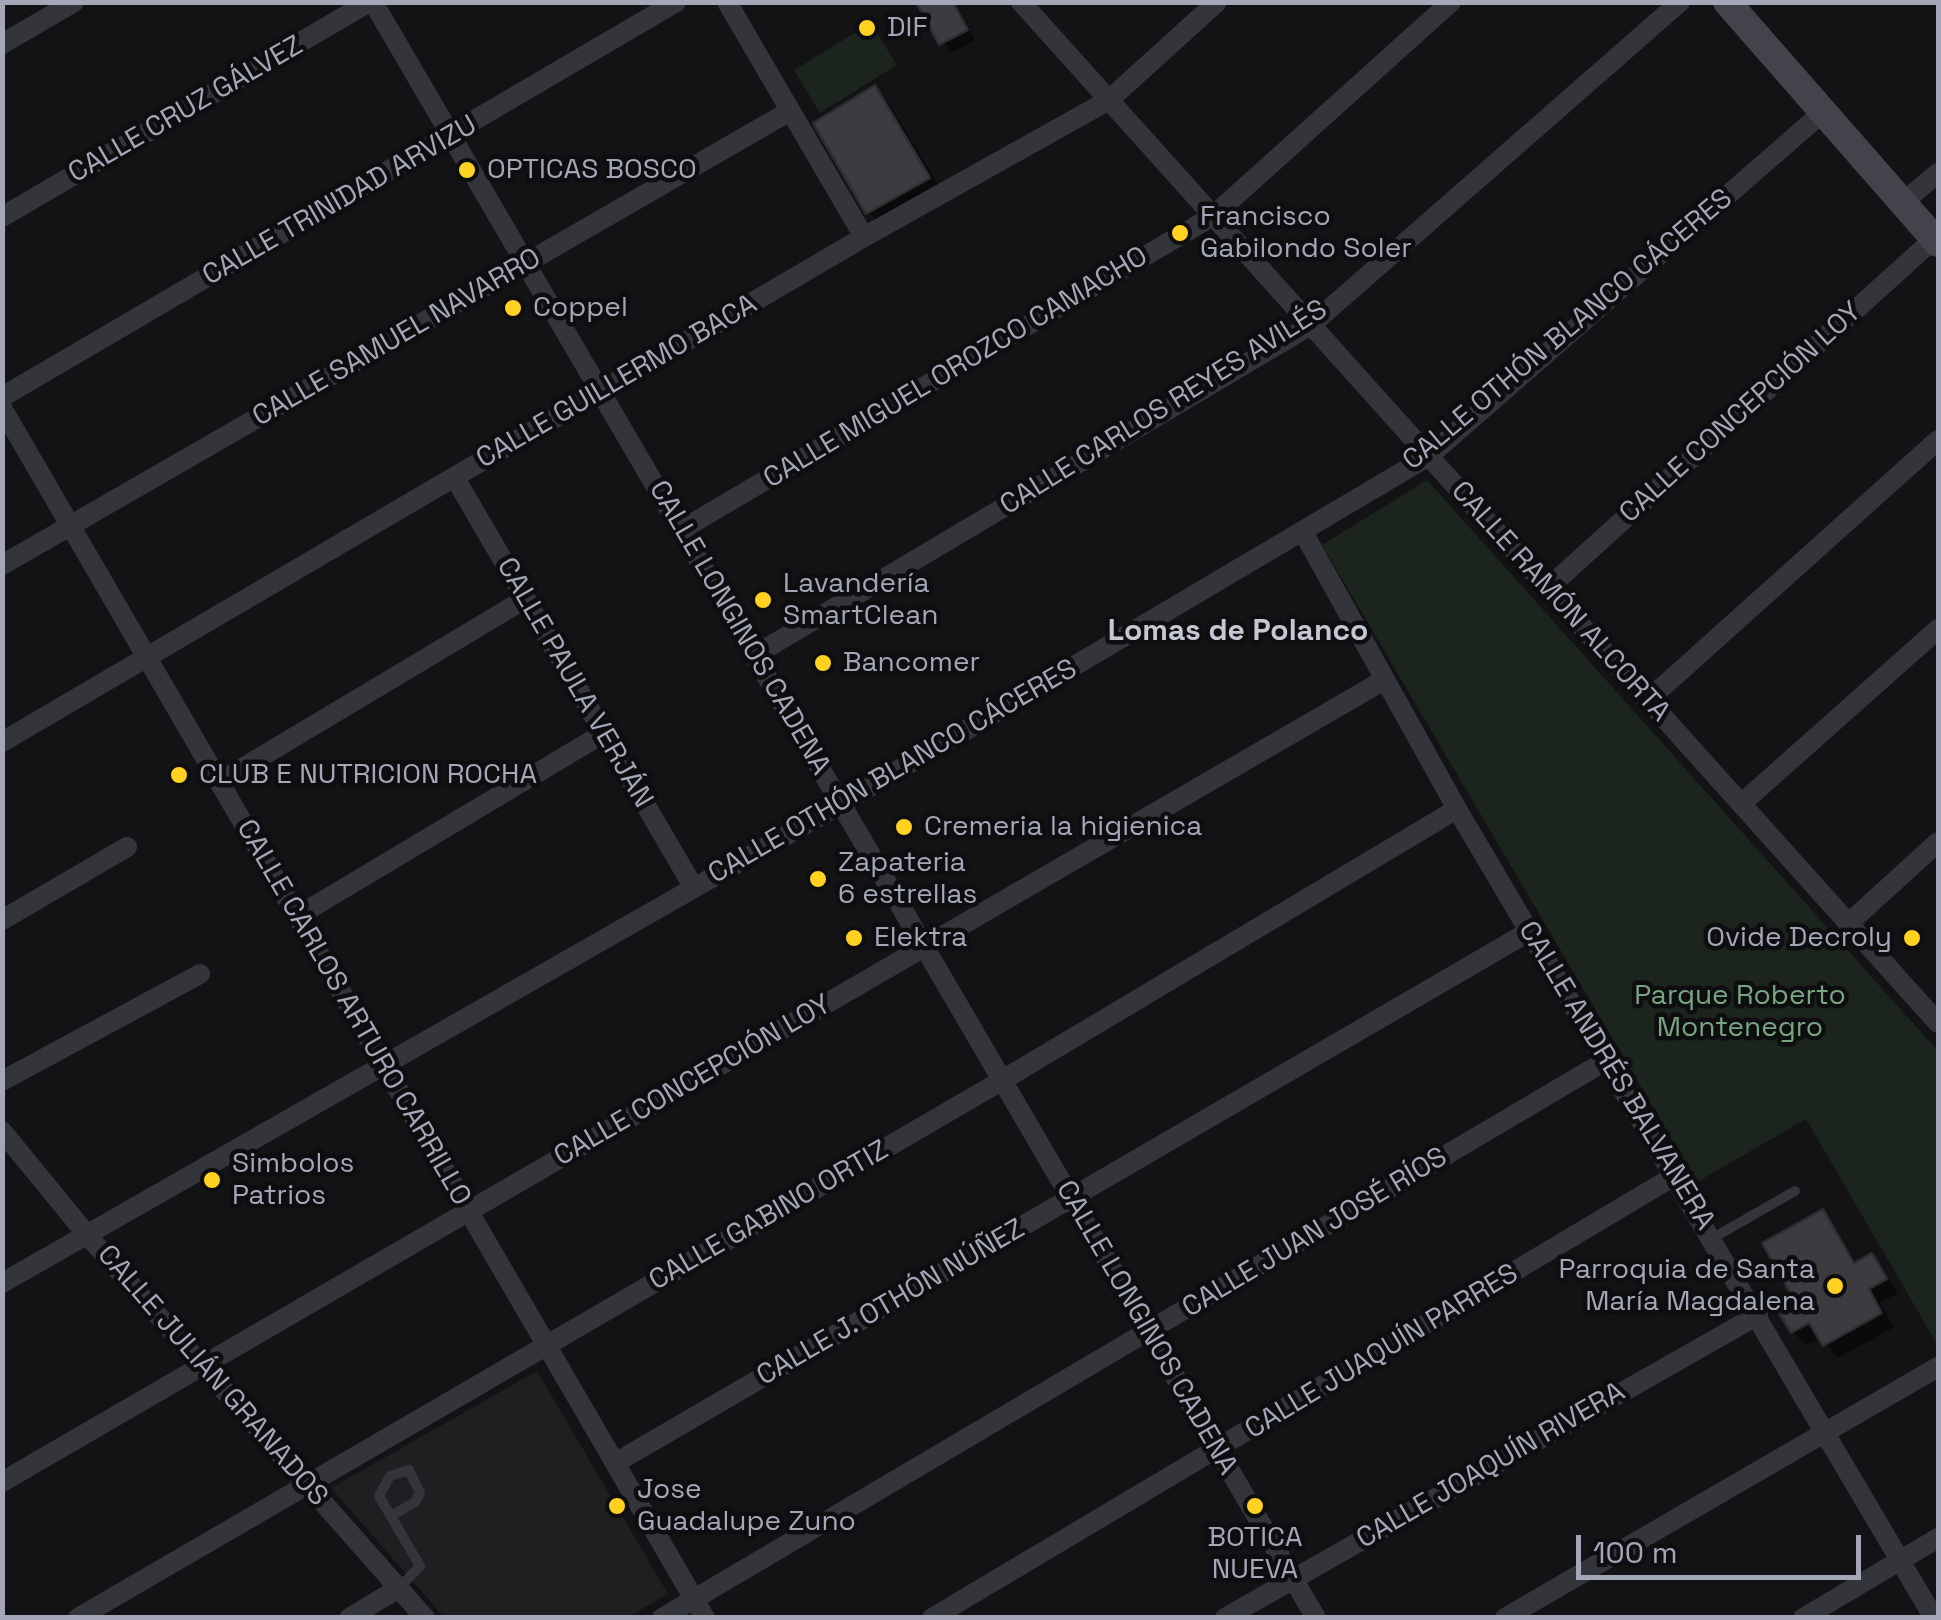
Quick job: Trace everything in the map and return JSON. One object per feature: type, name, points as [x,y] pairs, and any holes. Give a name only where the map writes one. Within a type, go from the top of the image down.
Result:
[{"type":"street","points":[[2,44],[74,2]]},
{"type":"street","name":"CALLE LONGINOS CADENA","points":[[371,2],[1316,1618]]},
{"type":"street","name":"CALLE CRUZ GÁLVEZ","points":[[2,216],[371,2]]},
{"type":"street","name":"CALLE TRINIDAD ARVIZU","points":[[2,397],[676,2]]},
{"type":"street","points":[[727,2],[864,237]]},
{"type":"street","name":"CALLE RAMÓN ALCORTA","points":[[1021,2],[1938,1023]]},
{"type":"street","name":"CALLE GUILLERMO BACA","points":[[2,742],[864,237],[1109,100],[1217,2]]},
{"type":"street","name":"CALLE MIGUEL OROZCO CAMACHO","points":[[681,530],[1213,216],[1452,2]]},
{"type":"street","name":"CALLE CARLOS REYES AVILÉS","points":[[755,656],[1311,325],[1680,2]]},
{"type":"street","points":[[1727,2],[1936,241]]},
{"type":"street","name":"CALLE SAMUEL NAVARRO","points":[[2,565],[790,111]]},
{"type":"street","name":"CALLE OTHÓN BLANCO CÁCERES","points":[[2,1282],[841,804],[1429,456],[1823,112]]},
{"type":"street","points":[[1902,202],[1938,173]]},
{"type":"street","name":"CALLE CONCEPCIÓN LOY","points":[[1548,588],[1936,241]]},
{"type":"street","name":"CALLE CARLOS ARTURO CARRILLO","points":[[2,408],[699,1608]]},
{"type":"street","points":[[1648,700],[1938,440]]},
{"type":"street","name":"CALLE PAULA VERJÁN","points":[[454,478],[694,888]]},
{"type":"street","name":"CALLE ANDRÉS BALVANERA","points":[[1303,532],[1457,810],[1676,1175],[1934,1618]]},
{"type":"street","points":[[219,782],[526,600]]},
{"type":"street","points":[[1742,804],[1938,629]]},
{"type":"street","name":"CALLE CONCEPCIÓN LOY","points":[[2,1482],[1384,680]]},
{"type":"street","points":[[296,916],[604,733]]},
{"type":"street","name":"CALLE GABINO ORTIZ","points":[[78,1618],[1457,810]]},
{"type":"street","points":[[1848,923],[1938,842]]},
{"type":"street","points":[[2,920],[127,847]]},
{"type":"street","name":"CALLE J. OTHÓN NÚÑEZ","points":[[616,1463],[1530,931]]},
{"type":"street","points":[[2,1081],[200,974]]},
{"type":"street","name":"CALLE JUAN JOSÉ RÍOS","points":[[662,1618],[699,1608],[1148,1332],[1607,1060]]},
{"type":"street","name":"CALLE JULIÁN GRANADOS","points":[[2,1132],[88,1236],[425,1618]]},
{"type":"street","name":"CALLE JUAQUÍN PARRES","points":[[932,1618],[1676,1175]]},
{"type":"street","name":"CALLE JOAQUÍN RIVERA","points":[[1226,1618],[1758,1314]]},
{"type":"street","points":[[1505,1618],[1938,1367]]},
{"type":"street","points":[[1803,1618],[1938,1538]]},
{"type":"street","points":[[349,1618],[399,1588]]},
{"type":"lane","points":[[1713,1238],[1796,1191]]},
{"type":"lane","points":[[392,1516],[415,1502],[420,1492],[409,1470],[400,1469],[382,1487],[379,1496],[420,1566],[399,1588]]},
{"type":"shaded area","points":[[537,1371],[668,1594],[628,1617],[444,1617],[331,1488]]},
{"type":"green space","points":[[871,23],[897,65],[820,113],[794,70]]},
{"type":"green space","name":"Parque Roberto Montenegro","points":[[1427,480],[1938,1051],[1938,1346],[1806,1119],[1697,1182],[1322,545]]},
{"type":"building","points":[[916,2],[953,2],[968,30],[939,45]]},
{"type":"building","points":[[875,85],[930,178],[866,214],[813,123]]},
{"type":"building","points":[[1823,1209],[1854,1263],[1872,1253],[1887,1279],[1869,1289],[1882,1313],[1823,1346],[1809,1323],[1791,1333],[1775,1306],[1792,1296],[1762,1243]]},
{"type":"place","name":"DIF","points":[[867,28]]},
{"type":"place","name":"OPTICAS BOSCO","points":[[467,170]]},
{"type":"place","name":"Francisco Gabilondo Soler","points":[[1180,233]]},
{"type":"place","name":"Coppel","points":[[513,308]]},
{"type":"place","name":"Lavandería SmartClean","points":[[763,600]]},
{"type":"place","name":"Bancomer","points":[[823,663]]},
{"type":"place","name":"CLUB E NUTRICION ROCHA","points":[[179,775]]},
{"type":"place","name":"Cremeria la higienica","points":[[904,827]]},
{"type":"place","name":"Zapateria 6 estrellas","points":[[818,879]]},
{"type":"place","name":"Elektra","points":[[854,938]]},
{"type":"place","name":"Ovide Decroly","points":[[1912,938]]},
{"type":"place","name":"Simbolos Patrios","points":[[212,1180]]},
{"type":"place","name":"Parroquia de Santa María Magdalena","points":[[1835,1286]]},
{"type":"place","name":"Jose Guadalupe Zuno","points":[[617,1506]]},
{"type":"place","name":"BOTICA NUEVA","points":[[1255,1506]]},
{"type":"district","name":"Lomas de Polanco","points":[[1238,632]]}]
